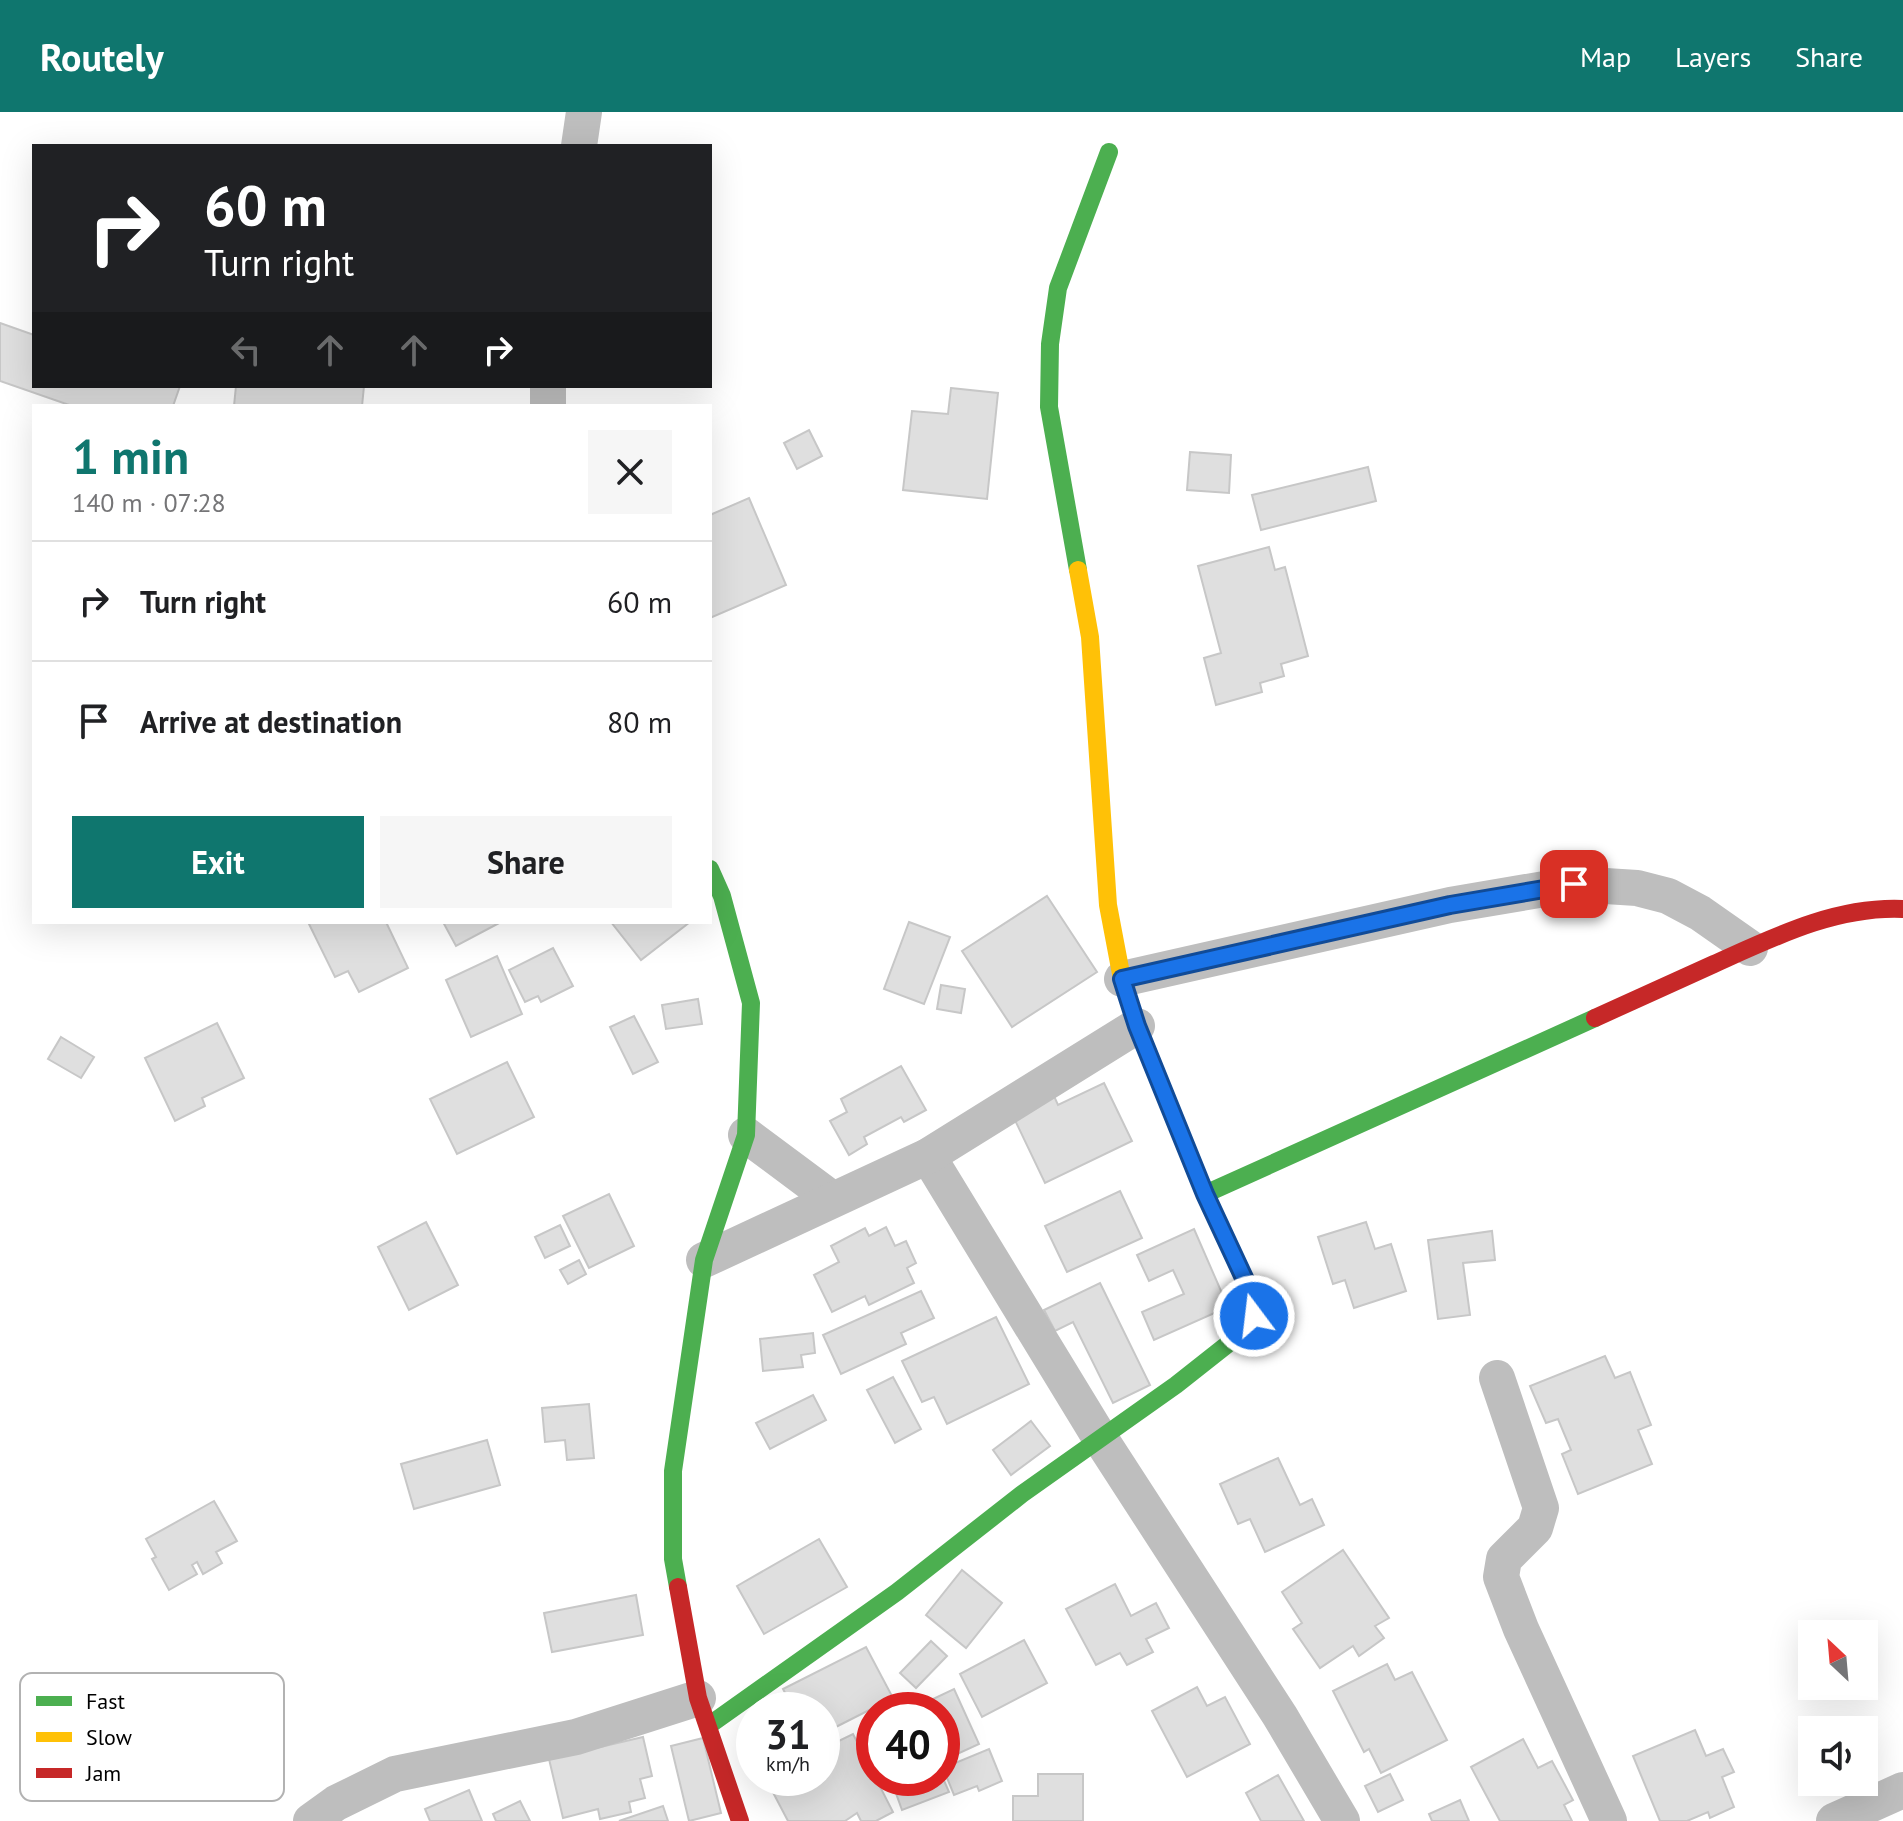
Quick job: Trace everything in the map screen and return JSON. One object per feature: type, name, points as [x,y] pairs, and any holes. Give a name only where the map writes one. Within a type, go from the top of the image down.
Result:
[{"type":"street","points":[[579,144],[584,112]]},
{"type":"street","points":[[311,1821],[336,1803],[395,1774],[703,1712],[897,1592],[1022,1494],[1176,1385],[1233,1340],[1254,1316],[1252,1295],[1205,1194],[1137,1026],[1122,979],[1108,905],[1090,637],[1049,407],[1050,344],[1058,288],[1109,152]]},
{"type":"street","points":[[712,874],[722,896],[751,1003],[746,1135],[704,1260],[673,1471],[673,1559],[703,1712],[740,1821]]},
{"type":"street","points":[[1122,979],[1450,905],[1574,884],[1637,888],[1668,896],[1700,913],[1750,948]]},
{"type":"street","points":[[1205,1194],[1750,948],[1835,915],[1867,907],[1903,909]]},
{"type":"street","points":[[704,1260],[928,1156],[1137,1026]]},
{"type":"street","points":[[746,1135],[832,1199]]},
{"type":"street","points":[[928,1156],[1100,1438],[1280,1716],[1342,1821]]},
{"type":"street","points":[[1497,1378],[1541,1508],[1535,1528],[1504,1559],[1501,1577],[1521,1629],[1609,1821]]},
{"type":"street","points":[[1834,1821],[1903,1790]]},
{"type":"building","points":[[0,323],[32,334],[32,388],[179,388],[174,404],[66,404],[0,381]]},
{"type":"building","points":[[236,388],[364,388],[362,404],[234,404]]},
{"type":"building","points":[[951,388],[998,393],[987,499],[903,490],[912,411],[948,414]]},
{"type":"building","points":[[809,430],[822,456],[797,469],[784,443]]},
{"type":"building","points":[[1190,452],[1231,455],[1229,493],[1187,490]]},
{"type":"building","points":[[1368,467],[1376,501],[1261,530],[1252,495]]},
{"type":"building","points":[[749,498],[786,585],[712,617],[712,514]]},
{"type":"building","points":[[1269,547],[1275,570],[1285,567],[1308,656],[1281,664],[1284,676],[1260,683],[1262,692],[1216,705],[1204,658],[1221,653],[1198,566]]},
{"type":"building","points":[[1047,896],[1097,972],[1012,1027],[962,951]]},
{"type":"building","points":[[909,922],[950,937],[924,1004],[884,989]]},
{"type":"building","points":[[309,924],[387,924],[408,968],[359,992],[348,971],[335,977]]},
{"type":"building","points":[[444,924],[497,924],[456,946]]},
{"type":"building","points":[[613,924],[687,924],[641,960]]},
{"type":"building","points":[[553,948],[573,986],[541,1002],[538,996],[525,1002],[509,970]]},
{"type":"building","points":[[497,956],[522,1014],[471,1037],[446,980]]},
{"type":"building","points":[[941,985],[965,989],[961,1013],[937,1009]]},
{"type":"building","points":[[698,999],[702,1024],[666,1029],[662,1005]]},
{"type":"building","points":[[634,1016],[658,1062],[633,1074],[610,1027]]},
{"type":"building","points":[[217,1023],[244,1078],[202,1098],[205,1106],[175,1121],[145,1058]]},
{"type":"building","points":[[61,1037],[94,1057],[81,1078],[48,1059]]},
{"type":"building","points":[[507,1062],[534,1117],[457,1154],[430,1099]]},
{"type":"building","points":[[901,1066],[926,1110],[904,1122],[901,1117],[864,1137],[867,1144],[849,1155],[830,1121],[847,1112],[841,1099]]},
{"type":"building","points":[[1104,1083],[1132,1141],[1045,1183],[1013,1116],[1054,1096],[1058,1105]]},
{"type":"building","points":[[1120,1191],[1142,1238],[1067,1272],[1045,1226]]},
{"type":"building","points":[[609,1194],[634,1246],[589,1268],[563,1216]]},
{"type":"building","points":[[426,1222],[458,1285],[409,1310],[378,1247]]},
{"type":"building","points":[[1366,1222],[1375,1249],[1391,1244],[1406,1291],[1354,1308],[1345,1280],[1333,1284],[1318,1237]]},
{"type":"building","points":[[560,1225],[570,1246],[545,1258],[535,1237]]},
{"type":"building","points":[[886,1227],[895,1246],[906,1241],[916,1263],[907,1268],[914,1283],[869,1305],[865,1296],[832,1312],[814,1275],[839,1262],[831,1246],[865,1228],[869,1236]]},
{"type":"building","points":[[1194,1229],[1228,1307],[1154,1340],[1142,1312],[1184,1294],[1173,1270],[1149,1281],[1137,1255]]},
{"type":"building","points":[[1492,1231],[1495,1260],[1463,1263],[1470,1315],[1438,1319],[1428,1240]]},
{"type":"building","points":[[579,1260],[586,1274],[568,1284],[560,1270]]},
{"type":"building","points":[[1100,1283],[1150,1385],[1113,1403],[1073,1322],[1055,1331],[1044,1310]]},
{"type":"building","points":[[921,1291],[934,1318],[901,1333],[906,1344],[841,1374],[823,1335]]},
{"type":"building","points":[[996,1317],[1029,1384],[947,1424],[934,1397],[922,1402],[902,1361]]},
{"type":"building","points":[[813,1333],[815,1353],[801,1355],[803,1367],[763,1371],[760,1339]]},
{"type":"building","points":[[1605,1356],[1615,1378],[1630,1372],[1651,1425],[1638,1430],[1652,1464],[1578,1494],[1562,1454],[1571,1450],[1558,1419],[1546,1423],[1530,1386]]},
{"type":"building","points":[[893,1377],[921,1429],[895,1443],[867,1390]]},
{"type":"building","points":[[813,1395],[826,1420],[770,1449],[756,1423]]},
{"type":"building","points":[[589,1404],[594,1458],[567,1460],[565,1440],[545,1442],[542,1408]]},
{"type":"building","points":[[1031,1421],[1050,1446],[1011,1475],[993,1450]]},
{"type":"building","points":[[487,1440],[500,1485],[414,1509],[401,1464]]},
{"type":"building","points":[[1278,1458],[1300,1505],[1312,1499],[1324,1525],[1265,1552],[1250,1519],[1238,1524],[1220,1484]]},
{"type":"building","points":[[214,1501],[237,1541],[216,1552],[222,1563],[203,1574],[197,1562],[192,1565],[197,1574],[169,1590],[152,1559],[156,1557],[146,1539]]},
{"type":"building","points":[[819,1539],[847,1587],[764,1634],[737,1586]]},
{"type":"building","points":[[1343,1550],[1389,1618],[1375,1626],[1384,1638],[1359,1656],[1353,1646],[1320,1668],[1293,1629],[1302,1623],[1282,1592]]},
{"type":"building","points":[[962,1570],[1002,1603],[966,1648],[926,1615]]},
{"type":"building","points":[[1115,1584],[1131,1616],[1156,1603],[1169,1628],[1146,1639],[1153,1652],[1127,1665],[1120,1653],[1096,1665],[1066,1609]]},
{"type":"building","points":[[636,1595],[643,1635],[552,1652],[544,1613]]},
{"type":"building","points":[[1024,1640],[1047,1683],[982,1717],[960,1674]]},
{"type":"building","points":[[931,1641],[947,1656],[916,1688],[900,1673]]},
{"type":"building","points":[[866,1647],[890,1692],[856,1692],[856,1717],[840,1725],[840,1692],[785,1692],[783,1689]]},
{"type":"building","points":[[1387,1664],[1395,1680],[1412,1672],[1447,1740],[1381,1773],[1369,1749],[1364,1752],[1333,1691]]},
{"type":"building","points":[[1197,1687],[1207,1706],[1225,1697],[1250,1744],[1187,1777],[1152,1711]]},
{"type":"building","points":[[960,1702],[979,1744],[960,1753]]},
{"type":"building","points":[[1695,1730],[1706,1756],[1723,1749],[1734,1772],[1722,1777],[1734,1807],[1710,1818],[1708,1812],[1687,1821],[1660,1821],[1633,1756]]},
{"type":"building","points":[[853,1734],[856,1740],[856,1796],[885,1796],[893,1812],[876,1821],[861,1821],[857,1813],[845,1821],[788,1821],[775,1796],[840,1796],[840,1740]]},
{"type":"building","points":[[643,1737],[652,1776],[640,1779],[645,1798],[629,1802],[631,1812],[600,1819],[598,1809],[563,1818],[549,1759]]},
{"type":"building","points":[[703,1738],[721,1813],[689,1821],[671,1746]]},
{"type":"building","points":[[1523,1739],[1538,1768],[1552,1761],[1573,1800],[1564,1805],[1572,1821],[1500,1821],[1471,1767]]},
{"type":"building","points":[[989,1749],[1002,1781],[979,1791],[977,1786],[960,1793],[960,1761]]},
{"type":"building","points":[[1038,1774],[1083,1774],[1083,1821],[1013,1821],[1013,1796],[1038,1796]]},
{"type":"building","points":[[1390,1774],[1403,1800],[1378,1812],[1365,1786]]},
{"type":"building","points":[[1278,1775],[1304,1821],[1261,1821],[1246,1793]]},
{"type":"building","points":[[469,1790],[482,1821],[430,1821],[425,1809]]},
{"type":"building","points":[[897,1796],[939,1796],[902,1810]]},
{"type":"building","points":[[1460,1800],[1469,1821],[1432,1821],[1429,1814]]},
{"type":"building","points":[[520,1801],[530,1821],[496,1821],[493,1814]]},
{"type":"building","points":[[663,1806],[668,1821],[619,1821]]},
{"type":"traffic: fast","points":[[1078,570],[1049,407],[1050,344],[1058,288],[1109,152]]},
{"type":"traffic: fast","points":[[678,1587],[673,1559],[673,1471],[704,1260],[746,1135],[751,1003],[722,896],[712,874]]},
{"type":"traffic: fast","points":[[1205,1194],[1595,1018]]},
{"type":"traffic: fast","points":[[708,1726],[897,1592],[1022,1494],[1176,1385],[1233,1340],[1254,1316],[1252,1295],[1203,1189]]},
{"type":"traffic: slow","points":[[1078,570],[1090,637],[1108,905],[1122,979],[1137,1026],[1203,1189]]},
{"type":"traffic: jam","points":[[1595,1018],[1806,925],[1878,909],[1903,909]]},
{"type":"traffic: jam","points":[[678,1587],[698,1698],[740,1821]]},
{"type":"route","points":[[1254,1316],[1252,1295],[1205,1194],[1137,1026],[1122,979],[1450,905],[1574,884]]}]
